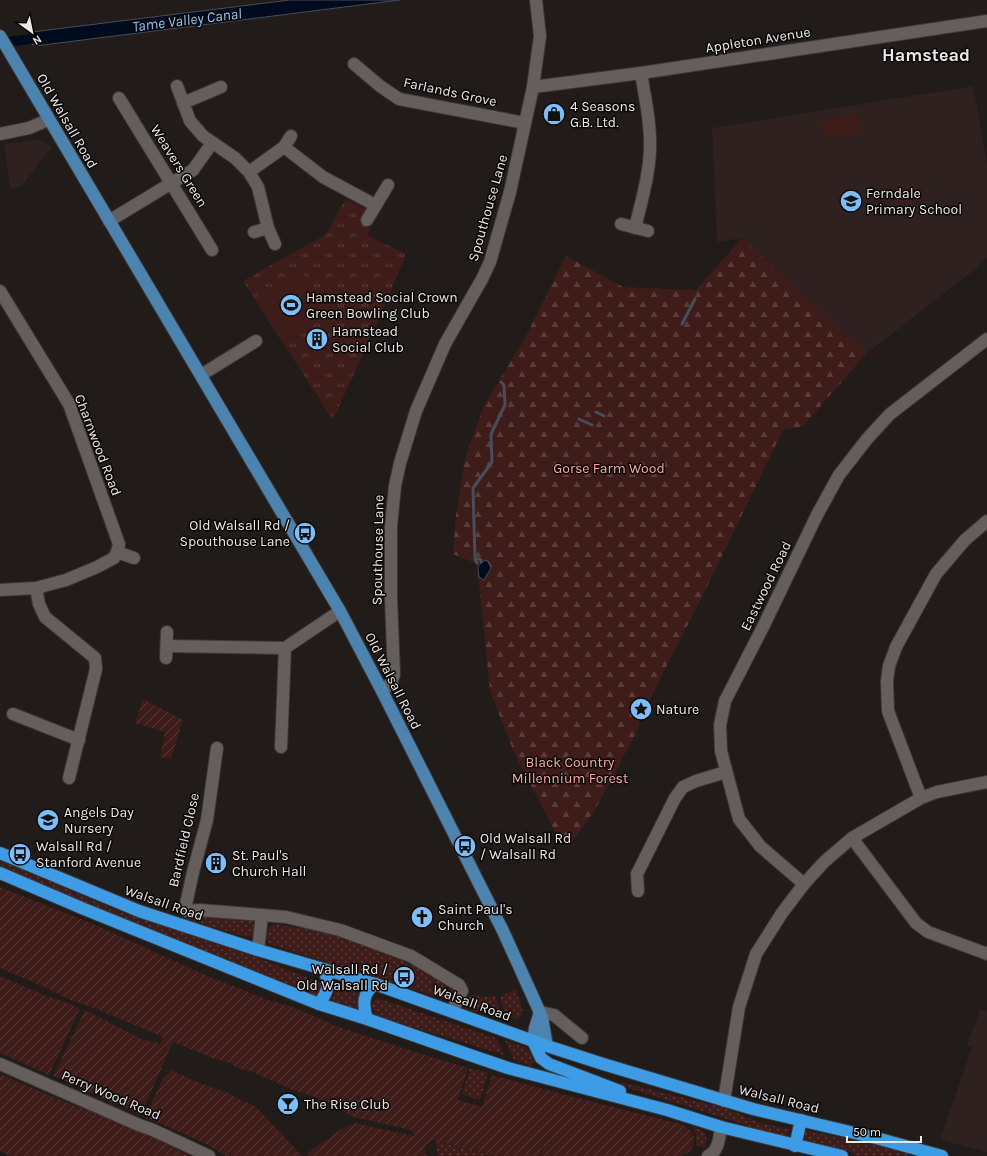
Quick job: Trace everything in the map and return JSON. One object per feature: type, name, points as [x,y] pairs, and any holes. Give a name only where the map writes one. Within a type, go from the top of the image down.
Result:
[{"type":"highway","name":"Walsall Road","points":[[0,853],[139,911],[258,950],[375,984],[547,1046],[752,1109],[880,1139],[942,1156]]},
{"type":"highway","points":[[0,873],[84,909],[319,1004],[508,1068],[667,1110],[721,1127],[795,1146],[842,1156]]},
{"type":"highway","points":[[319,1004],[328,992],[329,983],[325,970]]},
{"type":"highway","points":[[367,1019],[364,1000],[366,993],[375,984]]},
{"type":"highway","points":[[533,1041],[541,1058],[549,1064],[667,1110]]},
{"type":"highway","points":[[795,1146],[801,1120]]},
{"type":"main road","name":"Old Walsall Road","points":[[0,36],[48,120],[340,611],[382,690],[503,931],[540,1012],[544,1025],[547,1046]]},
{"type":"main road","points":[[533,1041],[540,1012]]},
{"type":"street","name":"Spouthouse Lane","points":[[382,690],[390,683],[394,675],[391,598],[391,526],[395,486],[400,463],[416,411],[445,344],[490,262],[510,192],[533,87],[540,36],[536,0]]},
{"type":"street","name":"Appleton Avenue","points":[[533,87],[641,73],[987,21]]},
{"type":"street","name":"Farlands Grove","points":[[354,64],[380,86],[400,99],[525,123]]},
{"type":"street","points":[[635,228],[650,149],[641,73]]},
{"type":"street","points":[[177,86],[190,121],[203,136],[235,158],[249,172],[258,187],[268,228],[274,244]]},
{"type":"street","points":[[183,103],[221,87]]},
{"type":"street","name":"Weavers Green","points":[[119,98],[212,250]]},
{"type":"street","points":[[0,134],[29,128],[48,120]]},
{"type":"street","points":[[249,172],[284,147],[291,136]]},
{"type":"street","points":[[109,221],[193,170],[212,143]]},
{"type":"street","points":[[284,147],[323,177],[375,205]]},
{"type":"street","points":[[366,220],[388,185]]},
{"type":"street","points":[[622,224],[648,231]]},
{"type":"street","points":[[254,232],[268,228]]},
{"type":"street","name":"Charnwood Road","points":[[0,291],[68,404],[119,544],[117,552]]},
{"type":"street","name":"Eastwood Road","points":[[804,884],[760,846],[739,819],[721,751],[720,725],[724,701],[764,625],[817,515],[839,475],[867,439],[890,414],[987,339]]},
{"type":"street","points":[[201,375],[256,341]]},
{"type":"street","points":[[921,798],[888,711],[887,681],[889,666],[896,647],[936,574],[965,540],[987,521]]},
{"type":"street","points":[[0,590],[36,588],[66,580],[114,558],[117,552],[134,558]]},
{"type":"street","points":[[36,588],[39,604],[45,617],[95,658],[96,669],[69,778]]},
{"type":"street","points":[[167,632],[167,652],[285,648],[340,611]]},
{"type":"street","points":[[281,747],[285,648]]},
{"type":"street","points":[[13,714],[79,740]]},
{"type":"street","name":"Bardfield Close","points":[[217,748],[207,820],[189,885],[185,909],[187,911],[200,910],[286,917],[340,930],[411,956],[459,984],[462,991],[452,1011]]},
{"type":"street","points":[[638,891],[637,874],[675,798],[683,787],[696,781],[726,772]]},
{"type":"street","points":[[724,1101],[739,1007],[756,954],[782,913],[804,884],[824,862],[852,838],[921,798],[937,792],[987,782]]},
{"type":"street","points":[[852,838],[916,924],[928,932],[987,954]]},
{"type":"street","points":[[258,950],[262,915]]},
{"type":"street","points":[[540,1012],[554,1015],[575,1038]]},
{"type":"street","name":"Perry Wood Road","points":[[0,1064],[153,1130],[209,1156]]},
{"type":"street","points":[[708,1156],[712,1154],[719,1142],[721,1127]]},
{"type":"shaded area","name":"Ferndale Primary School","points":[[973,86],[987,163],[987,257],[974,270],[867,353],[742,238],[717,242],[712,128]]},
{"type":"shaded area","points":[[37,140],[52,146],[22,186],[10,188],[4,144]]},
{"type":"shaded area","points":[[980,1009],[987,1011],[987,1152],[940,1140],[972,1047],[967,1046]]},
{"type":"green space","points":[[858,114],[861,133],[824,139],[821,120]]},
{"type":"green space","points":[[917,184],[919,201],[893,204],[891,187]]},
{"type":"green space","points":[[346,199],[367,210],[359,222],[370,228],[368,236],[406,254],[386,303],[333,420],[243,281],[325,235]]},
{"type":"green space","name":"Gorse Farm Wood","points":[[742,238],[867,353],[803,426],[783,430],[699,603],[643,712],[637,731],[595,810],[569,846],[560,841],[516,757],[490,691],[477,564],[453,554],[456,515],[465,459],[484,405],[526,336],[566,256],[623,287],[696,290]]},
{"type":"green space","name":"Hamstead Social Crown Green Bowling Club","points":[[301,269],[327,314],[281,338],[256,296]]},
{"type":"green space","points":[[143,699],[183,720],[171,759],[160,757],[165,732],[135,723]]},
{"type":"green space","points":[[0,860],[121,912],[256,957],[321,983],[324,986],[320,998],[314,998],[0,869]]},
{"type":"green space","points":[[0,887],[91,923],[203,974],[268,1000],[293,1007],[336,1026],[468,1068],[458,1100],[482,1107],[492,1075],[681,1124],[691,1131],[694,1144],[688,1153],[682,1156],[540,1156],[548,1132],[539,1156],[494,1156],[433,1140],[424,1147],[427,1156],[309,1156],[307,1153],[340,1130],[355,1123],[413,1136],[415,1135],[411,1130],[353,1117],[329,1102],[288,1088],[253,1072],[240,1069],[230,1063],[215,1059],[173,1042],[141,1115],[53,1076],[85,1010],[143,1040],[153,1041],[160,1044],[163,1037],[94,1008],[70,1000],[49,989],[0,968]]},
{"type":"green space","points":[[183,913],[256,918],[255,934],[249,937],[182,919]]},
{"type":"green space","points":[[274,924],[336,934],[410,961],[454,987],[457,991],[456,994],[447,1000],[269,944],[266,938],[266,933]]},
{"type":"green space","points":[[0,976],[80,1009],[49,1075],[0,1053]]},
{"type":"green space","points":[[336,981],[365,990],[358,1001],[361,1011],[331,1003],[330,1000],[334,995],[334,982]]},
{"type":"green space","points":[[516,989],[523,1012],[518,1019],[505,1014],[500,997]]},
{"type":"green space","points":[[471,995],[486,997],[495,995],[503,1018],[465,1009],[466,1000]]},
{"type":"green space","points":[[377,998],[496,1038],[504,1055],[376,1016],[372,1009],[372,1002]]},
{"type":"green space","points":[[505,1040],[526,1047],[535,1061],[531,1066],[514,1060]]},
{"type":"green space","points":[[470,1068],[488,1073],[480,1100],[462,1094]]},
{"type":"green space","points":[[171,1070],[192,1080],[228,1093],[246,1103],[247,1102],[255,1106],[302,1156],[226,1156],[202,1142],[145,1117],[163,1078]]},
{"type":"green space","points":[[0,1074],[68,1103],[144,1132],[190,1156],[10,1156],[0,1151]]},
{"type":"green space","points":[[621,1082],[728,1109],[761,1123],[790,1129],[787,1138],[622,1086]]},
{"type":"green space","points":[[692,1126],[705,1133],[707,1139],[705,1148],[696,1145],[696,1135]]},
{"type":"green space","points":[[805,1130],[907,1152],[910,1156],[858,1156],[846,1150],[804,1141],[803,1136]]},
{"type":"green space","points":[[435,1141],[494,1156],[438,1156]]},
{"type":"water","name":"Tame Valley Canal","points":[[290,0],[400,0],[35,46],[25,40],[32,32]]},
{"type":"water","points":[[487,560],[491,568],[484,580],[479,577],[478,566]]},
{"type":"waterway","points":[[0,43],[38,38]]},
{"type":"waterway","points":[[682,324],[695,299]]},
{"type":"waterway","points":[[477,563],[475,559],[473,488],[492,462],[491,434],[505,405],[504,385],[501,382]]},
{"type":"waterway","points":[[596,412],[604,416]]},
{"type":"waterway","points":[[579,419],[592,425]]},
{"type":"waterway","points":[[475,559],[479,559],[481,562]]},
{"type":"place","name":"4 Seasons G.B. Ltd.","points":[[554,114]]},
{"type":"place","name":"Ferndale Primary School","points":[[851,201]]},
{"type":"place","name":"Hamstead Social Crown Green Bowling Club","points":[[291,305]]},
{"type":"place","name":"Hamstead Social Club","points":[[317,339]]},
{"type":"place","name":"Old Walsall Rd / Spouthouse Lane","points":[[305,533]]},
{"type":"place","name":"Nature","points":[[641,709]]},
{"type":"place","name":"Angels Day Nursery","points":[[48,820]]},
{"type":"place","name":"Old Walsall Rd / Walsall Rd","points":[[465,846]]},
{"type":"place","name":"Walsall Rd / Stanford Avenue","points":[[20,854]]},
{"type":"place","name":"St. Paul's Church Hall","points":[[216,863]]},
{"type":"place","name":"Saint Paul's Church","points":[[422,917]]},
{"type":"place","name":"Walsall Rd / Old Walsall Rd","points":[[404,977]]},
{"type":"place","name":"The Rise Club","points":[[288,1104]]},
{"type":"district","name":"Hamstead","points":[[926,55]]},
{"type":"park label","name":"Black Country Millennium Forest","points":[[570,770]]}]
